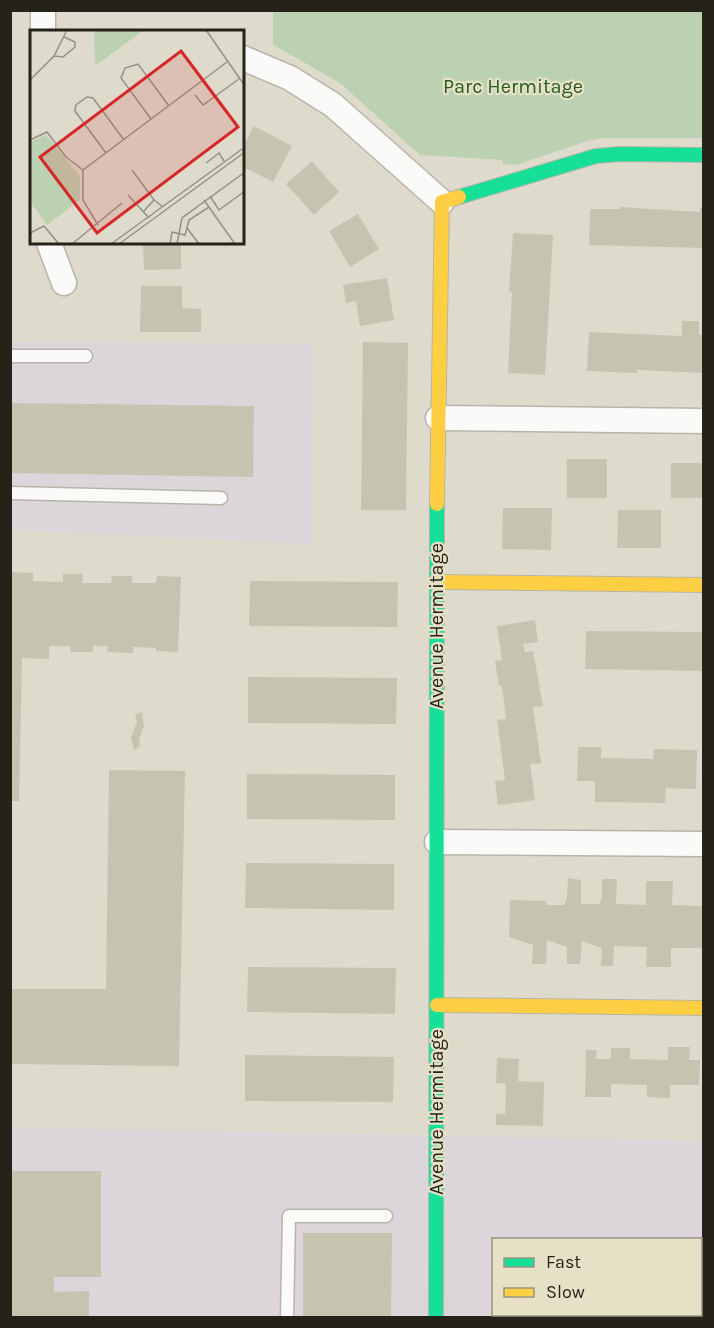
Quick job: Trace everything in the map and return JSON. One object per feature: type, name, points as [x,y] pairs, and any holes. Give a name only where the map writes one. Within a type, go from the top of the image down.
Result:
[{"type":"street","points":[[43,10],[43,30]]},
{"type":"street","points":[[244,58],[290,78],[333,105],[442,202],[596,156],[704,155]]},
{"type":"street","name":"Avenue Hermitage","points":[[436,1317],[435,582],[442,202]]},
{"type":"street","points":[[49,244],[64,283]]},
{"type":"street","points":[[438,418],[704,421]]},
{"type":"street","points":[[435,582],[704,585]]},
{"type":"street","points":[[437,842],[704,844]]},
{"type":"street","points":[[437,1005],[704,1008]]},
{"type":"lane","points":[[10,356],[86,356]]},
{"type":"lane","points":[[10,493],[221,498]]},
{"type":"lane","points":[[287,1317],[289,1216],[386,1216]]},
{"type":"shaded area","points":[[11,342],[314,344],[312,544],[11,530]]},
{"type":"shaded area","points":[[10,1127],[703,1141],[703,1317],[11,1317]]},
{"type":"green space","name":"Parc Hermitage","points":[[273,11],[703,11],[703,138],[604,138],[587,141],[516,165],[503,164],[503,160],[420,155],[340,83],[273,45]]},
{"type":"building","points":[[254,126],[292,146],[273,182],[244,168],[244,145]]},
{"type":"building","points":[[312,161],[339,192],[314,215],[286,184]]},
{"type":"building","points":[[620,207],[700,212],[700,208],[704,208],[704,248],[589,245],[590,209],[620,209]]},
{"type":"building","points":[[358,214],[379,249],[350,267],[329,231]]},
{"type":"building","points":[[513,233],[553,235],[545,375],[508,373],[512,292],[509,291]]},
{"type":"building","points":[[143,244],[181,244],[181,269],[144,270]]},
{"type":"building","points":[[387,278],[394,320],[360,326],[356,301],[346,303],[343,285]]},
{"type":"building","points":[[141,286],[182,286],[182,308],[201,309],[201,332],[140,332]]},
{"type":"building","points":[[682,321],[699,321],[699,335],[704,335],[704,373],[637,370],[637,373],[587,371],[589,332],[682,336]]},
{"type":"building","points":[[363,342],[408,343],[406,510],[361,510]]},
{"type":"building","points":[[10,403],[254,406],[253,477],[10,473]]},
{"type":"building","points":[[567,459],[607,459],[607,498],[567,498]]},
{"type":"building","points":[[671,463],[704,463],[704,498],[671,498]]},
{"type":"building","points":[[503,508],[552,508],[551,550],[502,549]]},
{"type":"building","points":[[618,510],[661,510],[661,548],[617,548]]},
{"type":"building","points":[[10,572],[33,573],[33,581],[63,582],[63,574],[83,574],[82,583],[111,583],[112,576],[132,576],[132,583],[156,583],[157,576],[181,577],[178,652],[133,647],[133,653],[107,652],[108,646],[93,646],[93,652],[70,652],[70,646],[49,646],[49,659],[22,658],[19,801],[10,801]]},
{"type":"building","points":[[250,581],[398,582],[397,627],[249,626]]},
{"type":"building","points":[[535,620],[538,642],[523,644],[525,652],[533,651],[543,706],[533,707],[541,763],[530,764],[535,800],[498,805],[495,781],[505,780],[497,720],[506,719],[502,686],[499,686],[495,661],[502,660],[497,626]]},
{"type":"building","points":[[586,631],[704,632],[704,671],[585,669]]},
{"type":"building","points":[[248,677],[397,678],[396,724],[248,723]]},
{"type":"building","points":[[142,712],[144,726],[139,740],[140,746],[134,750],[131,738],[137,722],[135,715]]},
{"type":"building","points":[[578,747],[601,747],[601,758],[653,759],[654,749],[697,750],[696,789],[666,788],[665,803],[595,802],[595,781],[577,781]]},
{"type":"building","points":[[109,770],[185,771],[179,1066],[10,1064],[10,989],[106,989]]},
{"type":"building","points":[[247,774],[395,775],[395,820],[247,819]]},
{"type":"building","points":[[246,863],[394,864],[394,910],[245,908]]},
{"type":"building","points":[[568,878],[581,880],[581,904],[599,904],[602,897],[602,879],[617,879],[616,904],[646,905],[646,881],[673,881],[672,905],[704,906],[704,948],[671,948],[671,967],[646,967],[647,947],[614,946],[613,966],[601,966],[602,948],[582,941],[580,964],[567,964],[567,947],[547,940],[546,964],[532,964],[533,945],[509,937],[510,900],[546,901],[546,905],[564,905],[567,898]]},
{"type":"building","points":[[248,967],[396,968],[395,1014],[247,1012]]},
{"type":"building","points":[[668,1047],[690,1047],[689,1060],[700,1060],[699,1085],[670,1085],[670,1098],[647,1097],[647,1085],[611,1084],[611,1097],[585,1097],[586,1050],[597,1050],[596,1059],[611,1059],[611,1048],[630,1048],[630,1059],[668,1060]]},
{"type":"building","points":[[245,1055],[394,1057],[393,1102],[245,1101]]},
{"type":"building","points":[[497,1058],[519,1059],[518,1081],[544,1082],[543,1126],[496,1125],[496,1114],[505,1114],[506,1084],[496,1083]]},
{"type":"building","points":[[10,1171],[101,1171],[101,1277],[54,1277],[54,1292],[89,1291],[89,1318],[10,1318]]},
{"type":"building","points":[[303,1233],[392,1233],[391,1318],[303,1318]]},
{"type":"building","points":[[530,1316],[624,1316],[624,1318],[530,1318]]},
{"type":"traffic: fast","points":[[459,197],[596,156],[704,155]]},
{"type":"traffic: fast","points":[[436,1318],[437,504]]},
{"type":"traffic: slow","points":[[437,504],[442,202],[459,197]]},
{"type":"traffic: slow","points":[[436,582],[704,585]]},
{"type":"traffic: slow","points":[[437,1005],[704,1008]]}]
